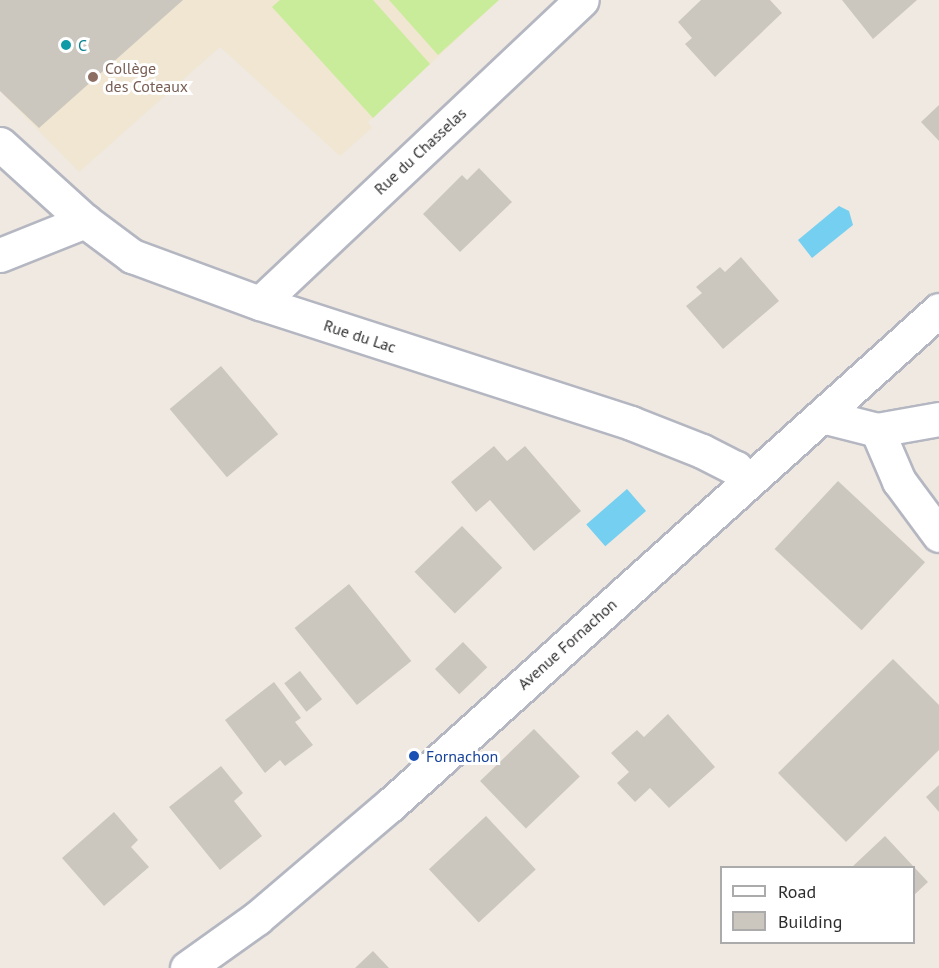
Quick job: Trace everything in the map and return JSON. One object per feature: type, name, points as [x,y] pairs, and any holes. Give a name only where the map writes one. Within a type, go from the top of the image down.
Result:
[{"type":"street","name":"Rue du Chasselas","points":[[260,303],[582,0]]},
{"type":"street","name":"Rue du Lac","points":[[0,144],[85,221],[132,256],[260,303],[631,423],[702,451],[736,468],[747,481]]},
{"type":"street","points":[[0,255],[85,221]]},
{"type":"street","name":"Avenue Fornachon","points":[[187,968],[257,918],[390,805],[939,310]]},
{"type":"street","points":[[822,416],[877,429],[939,419]]},
{"type":"street","points":[[877,429],[899,481],[939,535]]},
{"type":"shaded area","name":"Collège des Coteaux","points":[[0,0],[499,0],[368,122],[372,128],[340,156],[220,47],[79,172],[0,91]]},
{"type":"green space","points":[[280,0],[373,0],[430,64],[373,118],[272,7]]},
{"type":"green space","points":[[389,0],[499,0],[438,55]]},
{"type":"water","points":[[839,206],[849,211],[853,225],[812,258],[798,240]]},
{"type":"water","points":[[627,489],[646,511],[605,546],[586,524]]},
{"type":"building","name":"C","points":[[0,0],[183,0],[39,128],[0,91]]},
{"type":"building","points":[[701,0],[770,0],[782,13],[715,77],[685,44],[692,38],[678,22]]},
{"type":"building","points":[[842,0],[917,0],[873,39]]},
{"type":"building","points":[[939,105],[939,141],[921,122]]},
{"type":"building","points":[[479,168],[512,202],[460,252],[423,214],[462,175],[467,180]]},
{"type":"building","points":[[741,257],[779,301],[723,349],[686,306],[702,293],[696,287],[720,267],[725,272]]},
{"type":"building","points":[[221,366],[278,434],[227,477],[170,409]]},
{"type":"building","points":[[494,446],[507,461],[525,446],[581,511],[534,551],[490,500],[476,512],[451,482]]},
{"type":"building","points":[[838,481],[925,562],[862,630],[775,549]]},
{"type":"building","points":[[462,526],[502,568],[455,614],[415,572]]},
{"type":"building","points":[[349,584],[411,661],[357,705],[295,628]]},
{"type":"building","points":[[463,642],[487,667],[459,694],[435,669]]},
{"type":"building","points":[[893,659],[939,705],[939,750],[846,842],[778,773]]},
{"type":"building","points":[[300,671],[322,699],[306,712],[284,683]]},
{"type":"building","points":[[274,682],[301,718],[295,722],[313,745],[285,766],[280,760],[265,773],[225,720]]},
{"type":"building","points":[[668,714],[715,767],[669,808],[650,788],[635,802],[617,783],[629,772],[611,753],[637,730],[644,737]]},
{"type":"building","points":[[534,729],[580,776],[526,829],[480,781]]},
{"type":"building","points":[[221,766],[243,793],[234,801],[262,836],[220,870],[169,807]]},
{"type":"building","points":[[939,785],[939,812],[926,797]]},
{"type":"building","points":[[114,812],[138,840],[131,847],[149,867],[104,906],[62,858]]},
{"type":"building","points":[[486,816],[536,869],[479,923],[429,869]]},
{"type":"building","points":[[885,836],[913,866],[853,866]]},
{"type":"building","points":[[915,868],[928,882],[915,894]]},
{"type":"building","points":[[373,951],[389,968],[355,968]]},
{"type":"place","name":"C","points":[[66,45]]},
{"type":"place","name":"Collège des Coteaux","points":[[93,77]]},
{"type":"place","name":"Fornachon","points":[[414,756]]}]
